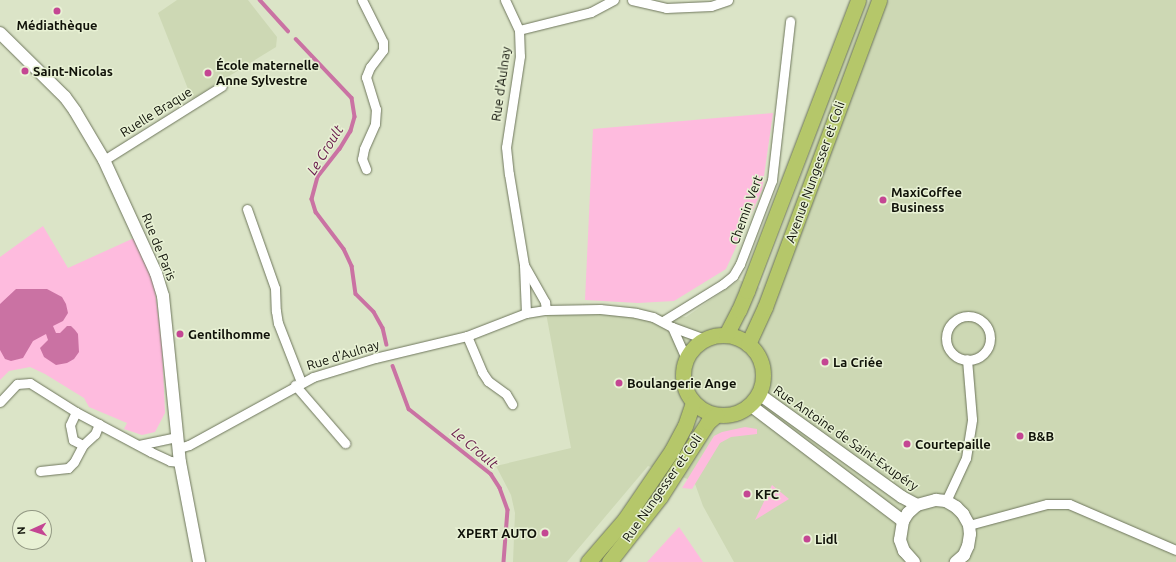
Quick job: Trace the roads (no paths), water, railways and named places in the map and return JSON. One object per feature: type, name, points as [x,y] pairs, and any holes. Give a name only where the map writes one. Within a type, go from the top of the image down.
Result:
[{"type":"main road","name":"Avenue Nungesser et Coli","points":[[726,335],[740,310],[858,0]]},
{"type":"main road","name":"Avenue Nungesser et Coli","points":[[748,344],[765,306],[879,0]]},
{"type":"main road","points":[[726,335],[738,337],[748,344],[757,354],[762,367],[763,381],[755,399],[740,412],[729,415],[716,415],[706,412],[694,403],[688,396],[683,384],[683,370],[686,358],[697,344],[705,339],[726,335]]},
{"type":"main road","name":"Rue Nungesser et Coli","points":[[588,562],[624,519],[672,450],[685,426],[694,403]]},
{"type":"main road","name":"Rue Nungesser et Coli","points":[[609,562],[656,502],[708,422],[716,415]]},
{"type":"street","points":[[362,0],[383,42],[382,50],[370,67],[366,77],[376,109],[375,124],[364,149],[362,159],[366,169]]},
{"type":"street","points":[[505,0],[519,30]]},
{"type":"street","name":"Rue d'Aulnay","points":[[526,313],[524,265],[508,174],[506,146],[520,56],[519,30],[591,12],[614,0]]},
{"type":"street","points":[[632,0],[666,8],[711,6],[728,0]]},
{"type":"street","name":"Chemin Vert","points":[[663,321],[723,284],[733,276],[740,264],[772,180],[790,21]]},
{"type":"street","name":"Rue de Paris","points":[[0,32],[65,97],[104,160],[156,273],[163,296],[180,462],[199,562]]},
{"type":"street","name":"Ruelle Braque","points":[[104,160],[222,86]]},
{"type":"street","points":[[247,209],[275,288],[278,323],[298,384],[345,443]]},
{"type":"street","name":"Rue d'Aulnay","points":[[524,265],[545,302],[546,310]]},
{"type":"street","name":"Rue d'Aulnay","points":[[139,445],[178,443],[189,445],[298,384],[375,358],[468,336],[526,313],[546,310],[600,309],[636,313],[663,321],[672,327],[705,339]]},
{"type":"street","points":[[968,316],[980,320],[988,329],[989,335],[987,347],[984,352],[974,359],[967,360],[951,352],[948,346],[946,334],[948,328],[957,319],[968,316]]},
{"type":"street","points":[[672,327],[686,358]]},
{"type":"street","points":[[468,336],[482,372],[488,381],[506,394],[512,404]]},
{"type":"street","points":[[946,501],[966,458],[972,419],[967,360]]},
{"type":"street","points":[[0,402],[17,384],[30,383],[76,412],[170,461],[180,462]]},
{"type":"street","points":[[755,399],[903,521]]},
{"type":"street","name":"Rue Antoine de Saint-Exupéry","points":[[755,399],[896,492],[917,504]]},
{"type":"street","points":[[76,412],[70,425],[73,440],[83,445]]},
{"type":"street","points":[[40,471],[68,468],[74,462],[83,445],[95,434],[99,424]]},
{"type":"street","points":[[912,562],[904,551],[900,540],[903,521],[908,512],[917,504],[936,500],[946,501],[956,507],[963,514],[969,525],[970,534],[968,546],[964,555],[956,562]]},
{"type":"street","points":[[969,525],[1047,504],[1069,504],[1176,550]]},
{"type":"waterway","name":"Le Croult","points":[[260,0],[288,31]]},
{"type":"waterway","name":"Le Croult","points":[[296,39],[352,98],[355,117],[351,131],[340,149],[318,177],[312,199],[316,212],[344,249],[352,266],[356,294],[374,312],[383,328],[387,345]]},
{"type":"waterway","name":"Le Croult","points":[[393,366],[409,409],[491,474],[500,488],[508,510],[504,562]]},
{"type":"place","name":"Médiathèque","points":[[57,11]]},
{"type":"place","name":"Saint-Nicolas","points":[[25,71]]},
{"type":"place","name":"École maternelle Anne Sylvestre","points":[[208,73]]},
{"type":"place","name":"MaxiCoffee Business","points":[[883,200]]},
{"type":"place","name":"Gentilhomme","points":[[180,334]]},
{"type":"place","name":"La Criée","points":[[825,362]]},
{"type":"place","name":"Boulangerie Ange","points":[[619,383]]},
{"type":"place","name":"B&B","points":[[1020,436]]},
{"type":"place","name":"Courtepaille","points":[[907,444]]},
{"type":"place","name":"KFC","points":[[747,494]]},
{"type":"place","name":"XPERT AUTO","points":[[545,533]]},
{"type":"place","name":"Lidl","points":[[807,539]]}]
